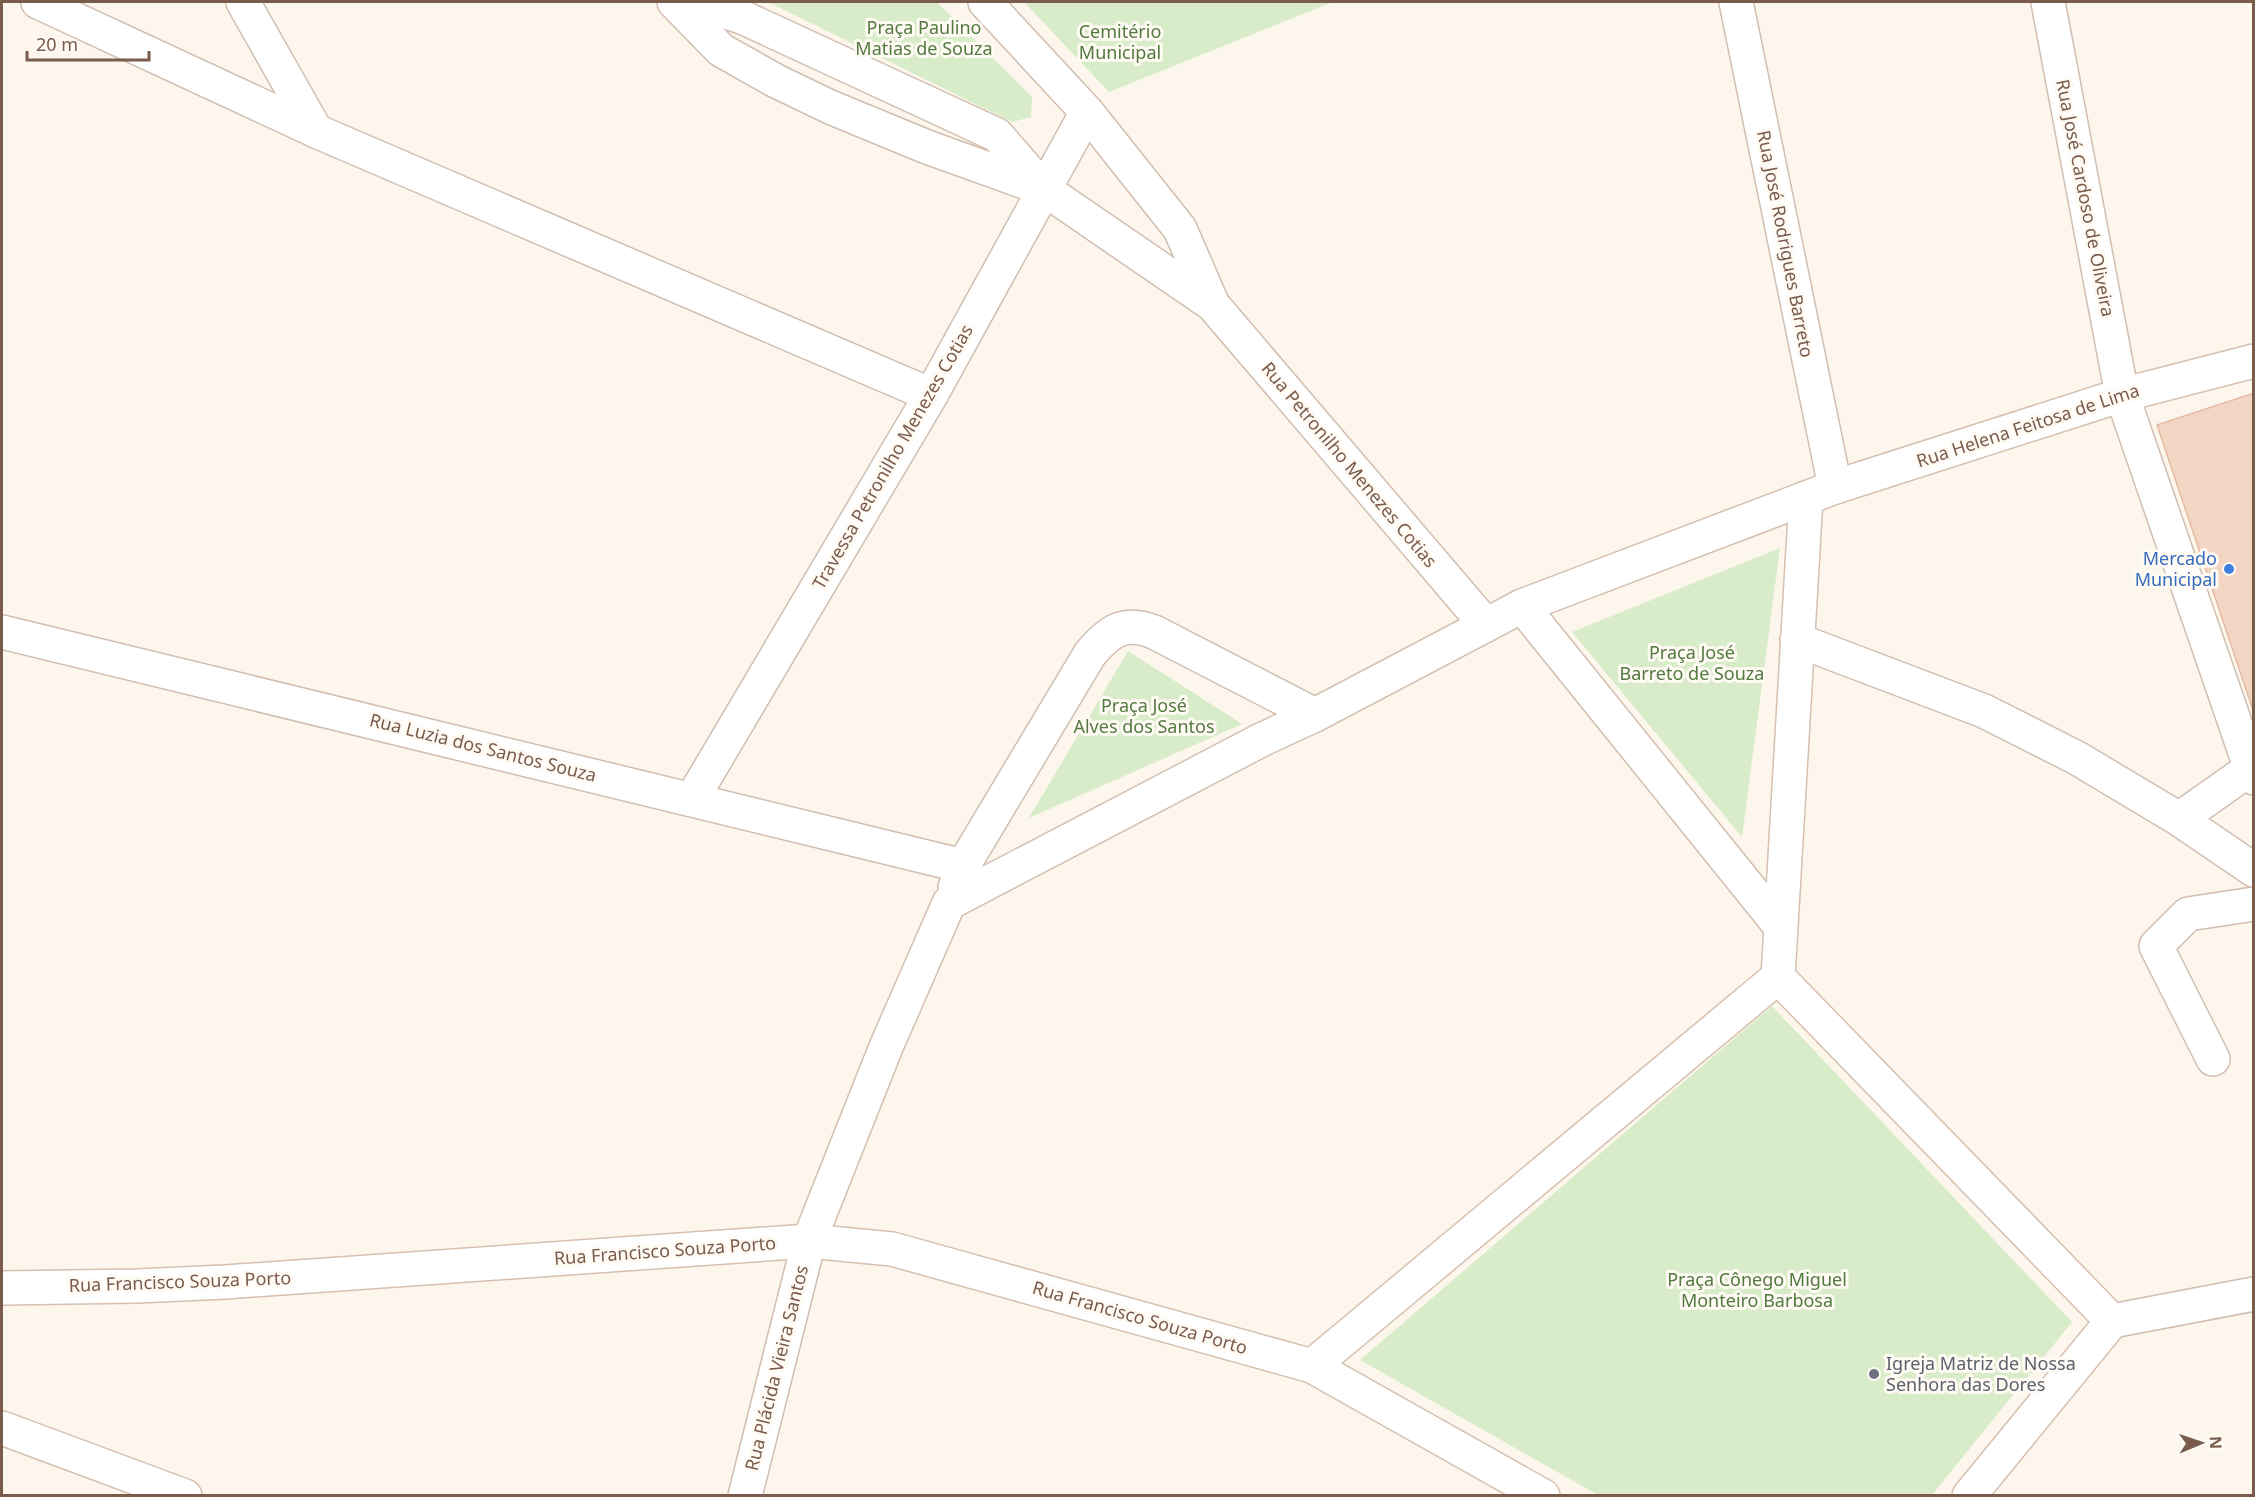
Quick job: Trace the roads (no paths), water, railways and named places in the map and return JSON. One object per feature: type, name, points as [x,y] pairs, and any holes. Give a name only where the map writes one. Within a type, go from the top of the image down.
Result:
[{"type":"street","points":[[38,2],[316,131],[931,395]]},
{"type":"street","points":[[243,2],[316,131]]},
{"type":"street","points":[[674,2],[721,50],[776,81],[830,107],[927,147],[1044,189]]},
{"type":"street","points":[[693,2],[742,16],[997,135],[1044,189]]},
{"type":"street","name":"Rua Petronilho Menezes Cotias","points":[[985,2],[1087,112],[1180,229],[1213,305]]},
{"type":"street","name":"Rua José Rodrigues Barreto","points":[[1736,2],[1820,493]]},
{"type":"street","name":"Rua José Cardoso de Oliveira","points":[[2048,2],[2122,394],[2252,773]]},
{"type":"street","name":"Travessa Petronilho Menezes Cotias","points":[[692,798],[931,395],[1087,112]]},
{"type":"street","name":"Rua Petronilho Menezes Cotias","points":[[1044,189],[1213,305],[1486,625]]},
{"type":"street","name":"Rua Helena Feitosa de Lima","points":[[1820,493],[2122,394],[2253,361]]},
{"type":"street","points":[[949,903],[1522,606],[1820,493],[1797,640],[1778,977],[2112,1321]]},
{"type":"street","points":[[1522,606],[1780,926]]},
{"type":"street","points":[[949,903],[963,866],[1090,654],[1104,638],[1119,629],[1141,627],[1154,632],[1315,715]]},
{"type":"street","name":"Rua Luzia dos Santos Souza","points":[[2,632],[692,798],[963,866]]},
{"type":"street","points":[[1797,640],[1984,711],[2078,758],[2179,819],[2253,870]]},
{"type":"street","points":[[2179,819],[2252,773]]},
{"type":"street","name":"Rua Plácida Vieira Santos","points":[[745,1496],[809,1241],[886,1047],[949,903]]},
{"type":"street","points":[[2213,1059],[2156,946],[2188,914],[2253,904]]},
{"type":"street","points":[[1543,1496],[1312,1366],[1778,977]]},
{"type":"street","name":"Rua Francisco Souza Porto","points":[[2,1288],[225,1282],[809,1241],[892,1249],[1312,1366]]},
{"type":"street","points":[[1969,1496],[2112,1321],[2253,1294]]},
{"type":"street","points":[[2,1428],[185,1496]]},
{"type":"place","name":"Mercado Municipal","points":[[2229,569]]},
{"type":"place","name":"Igreja Matriz de Nossa Senhora das Dores","points":[[1874,1374]]},
{"type":"park label","name":"Praça Paulino Matias de Souza","points":[[924,38]]},
{"type":"park label","name":"Cemitério Municipal","points":[[1120,42]]},
{"type":"park label","name":"Praça José Barreto de Souza","points":[[1692,663]]},
{"type":"park label","name":"Praça José Alves dos Santos","points":[[1144,716]]},
{"type":"park label","name":"Praça Cônego Miguel Monteiro Barbosa","points":[[1757,1290]]}]
